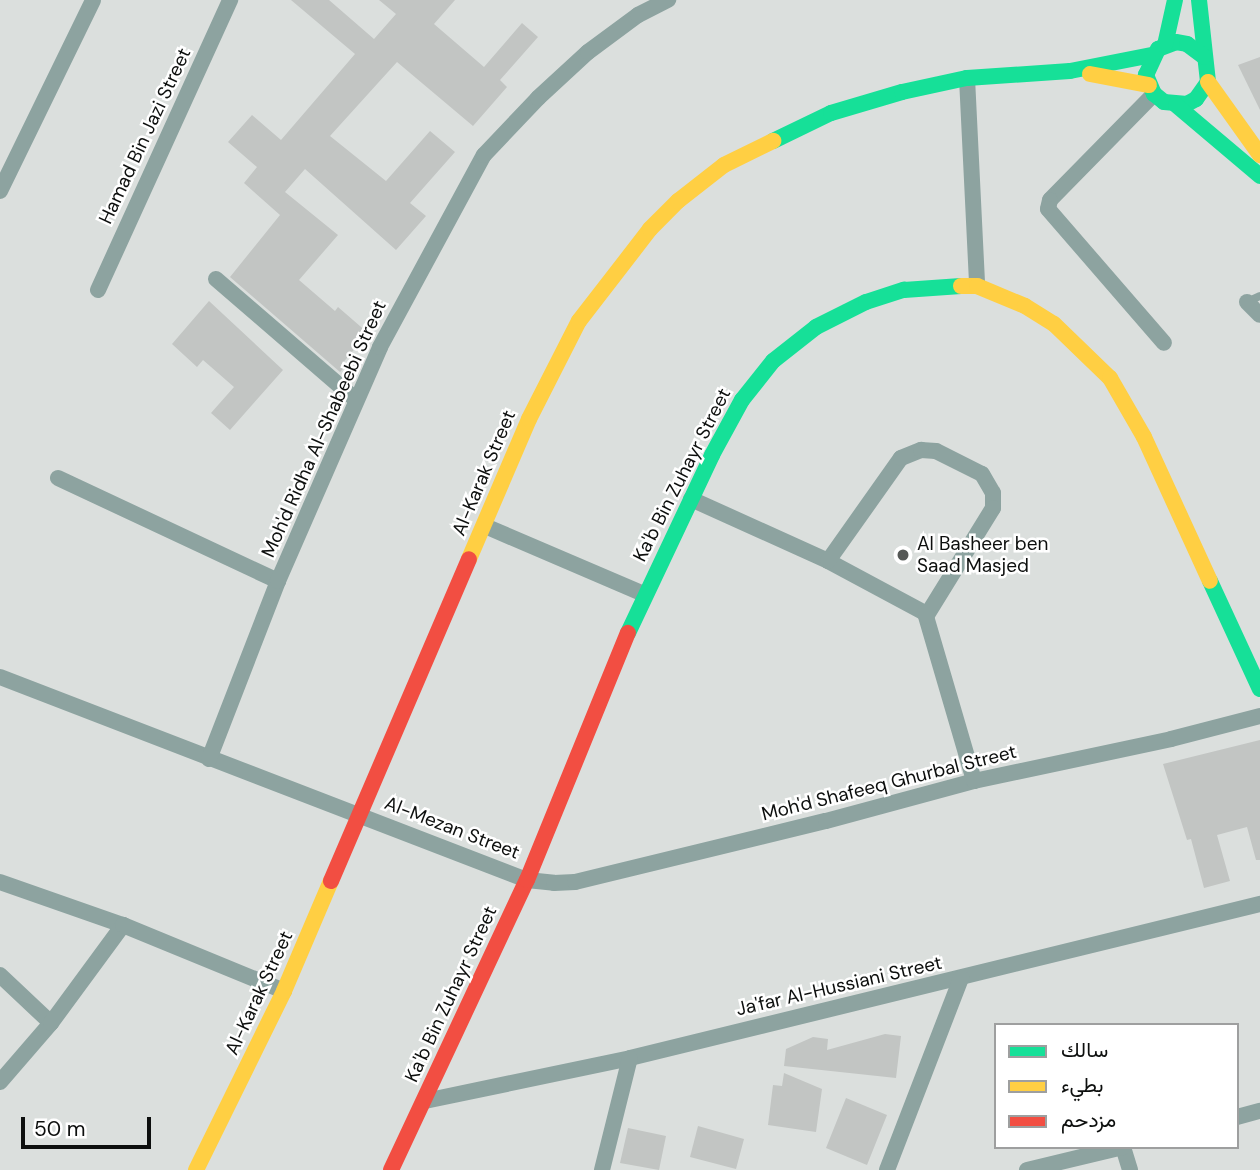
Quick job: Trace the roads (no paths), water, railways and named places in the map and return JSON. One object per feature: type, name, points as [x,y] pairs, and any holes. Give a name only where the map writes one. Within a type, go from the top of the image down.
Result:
[{"type":"street","points":[[0,191],[93,0]]},
{"type":"street","name":"Hamad Bin Jazi Street","points":[[98,290],[230,0]]},
{"type":"street","name":"Moh'd Ridha Al-Shabeebi Street","points":[[209,759],[278,581],[380,346],[484,155],[538,97],[588,52],[638,15],[668,0]]},
{"type":"street","points":[[1175,0],[1159,50],[1148,65],[1151,89],[1164,102],[1177,105],[1260,176]]},
{"type":"street","points":[[1177,105],[1196,99],[1208,82],[1209,69],[1204,57],[1199,0]]},
{"type":"street","points":[[1159,50],[1187,44],[1204,57]]},
{"type":"street","name":"Al-Karak Street","points":[[196,1170],[284,991],[529,419],[579,321],[650,229],[678,201],[724,165],[831,113],[967,78],[1070,71],[1159,50]]},
{"type":"street","name":"Al-Karak Street","points":[[1070,71],[1151,89]]},
{"type":"street","points":[[967,78],[976,286]]},
{"type":"street","points":[[1208,82],[1260,155]]},
{"type":"street","points":[[1151,89],[1051,200],[1048,209],[1164,343]]},
{"type":"street","points":[[216,279],[356,400]]},
{"type":"street","name":"Ka'b Bin Zuhayr Street","points":[[391,1170],[527,880],[644,594],[691,499],[742,400],[773,361],[816,327],[866,302],[904,290],[976,286],[1025,306],[1054,324],[1110,378],[1144,437],[1196,544],[1260,690]]},
{"type":"street","points":[[1254,299],[1260,316]]},
{"type":"street","points":[[828,561],[901,457],[921,450],[936,451],[982,474],[993,494],[993,508],[971,549],[927,615]]},
{"type":"street","points":[[58,478],[278,581]]},
{"type":"street","points":[[691,499],[828,561],[927,615],[974,781]]},
{"type":"street","points":[[485,526],[644,594]]},
{"type":"street","points":[[0,677],[361,815]]},
{"type":"street","name":"Moh'd Shafeeq Ghurbal Street","points":[[527,880],[575,882],[826,821],[974,781],[1171,739],[1260,716]]},
{"type":"street","name":"Al-Mezan Street","points":[[361,815],[527,880]]},
{"type":"street","points":[[0,882],[123,925],[284,991]]},
{"type":"street","name":"Ja'far Al-Hussiani Street","points":[[425,1101],[630,1058],[1260,904]]},
{"type":"street","points":[[0,1082],[51,1023],[123,925]]},
{"type":"street","points":[[0,975],[51,1023]]},
{"type":"street","points":[[887,1170],[961,978]]},
{"type":"street","points":[[602,1170],[630,1058]]},
{"type":"street","points":[[1239,1116],[1260,1111]]},
{"type":"street","points":[[1027,1170],[1115,1149]]},
{"type":"street","points":[[1124,1149],[1130,1170]]},
{"type":"place","name":"Al Basheer ben Saad Masjed","points":[[903,555]]}]
